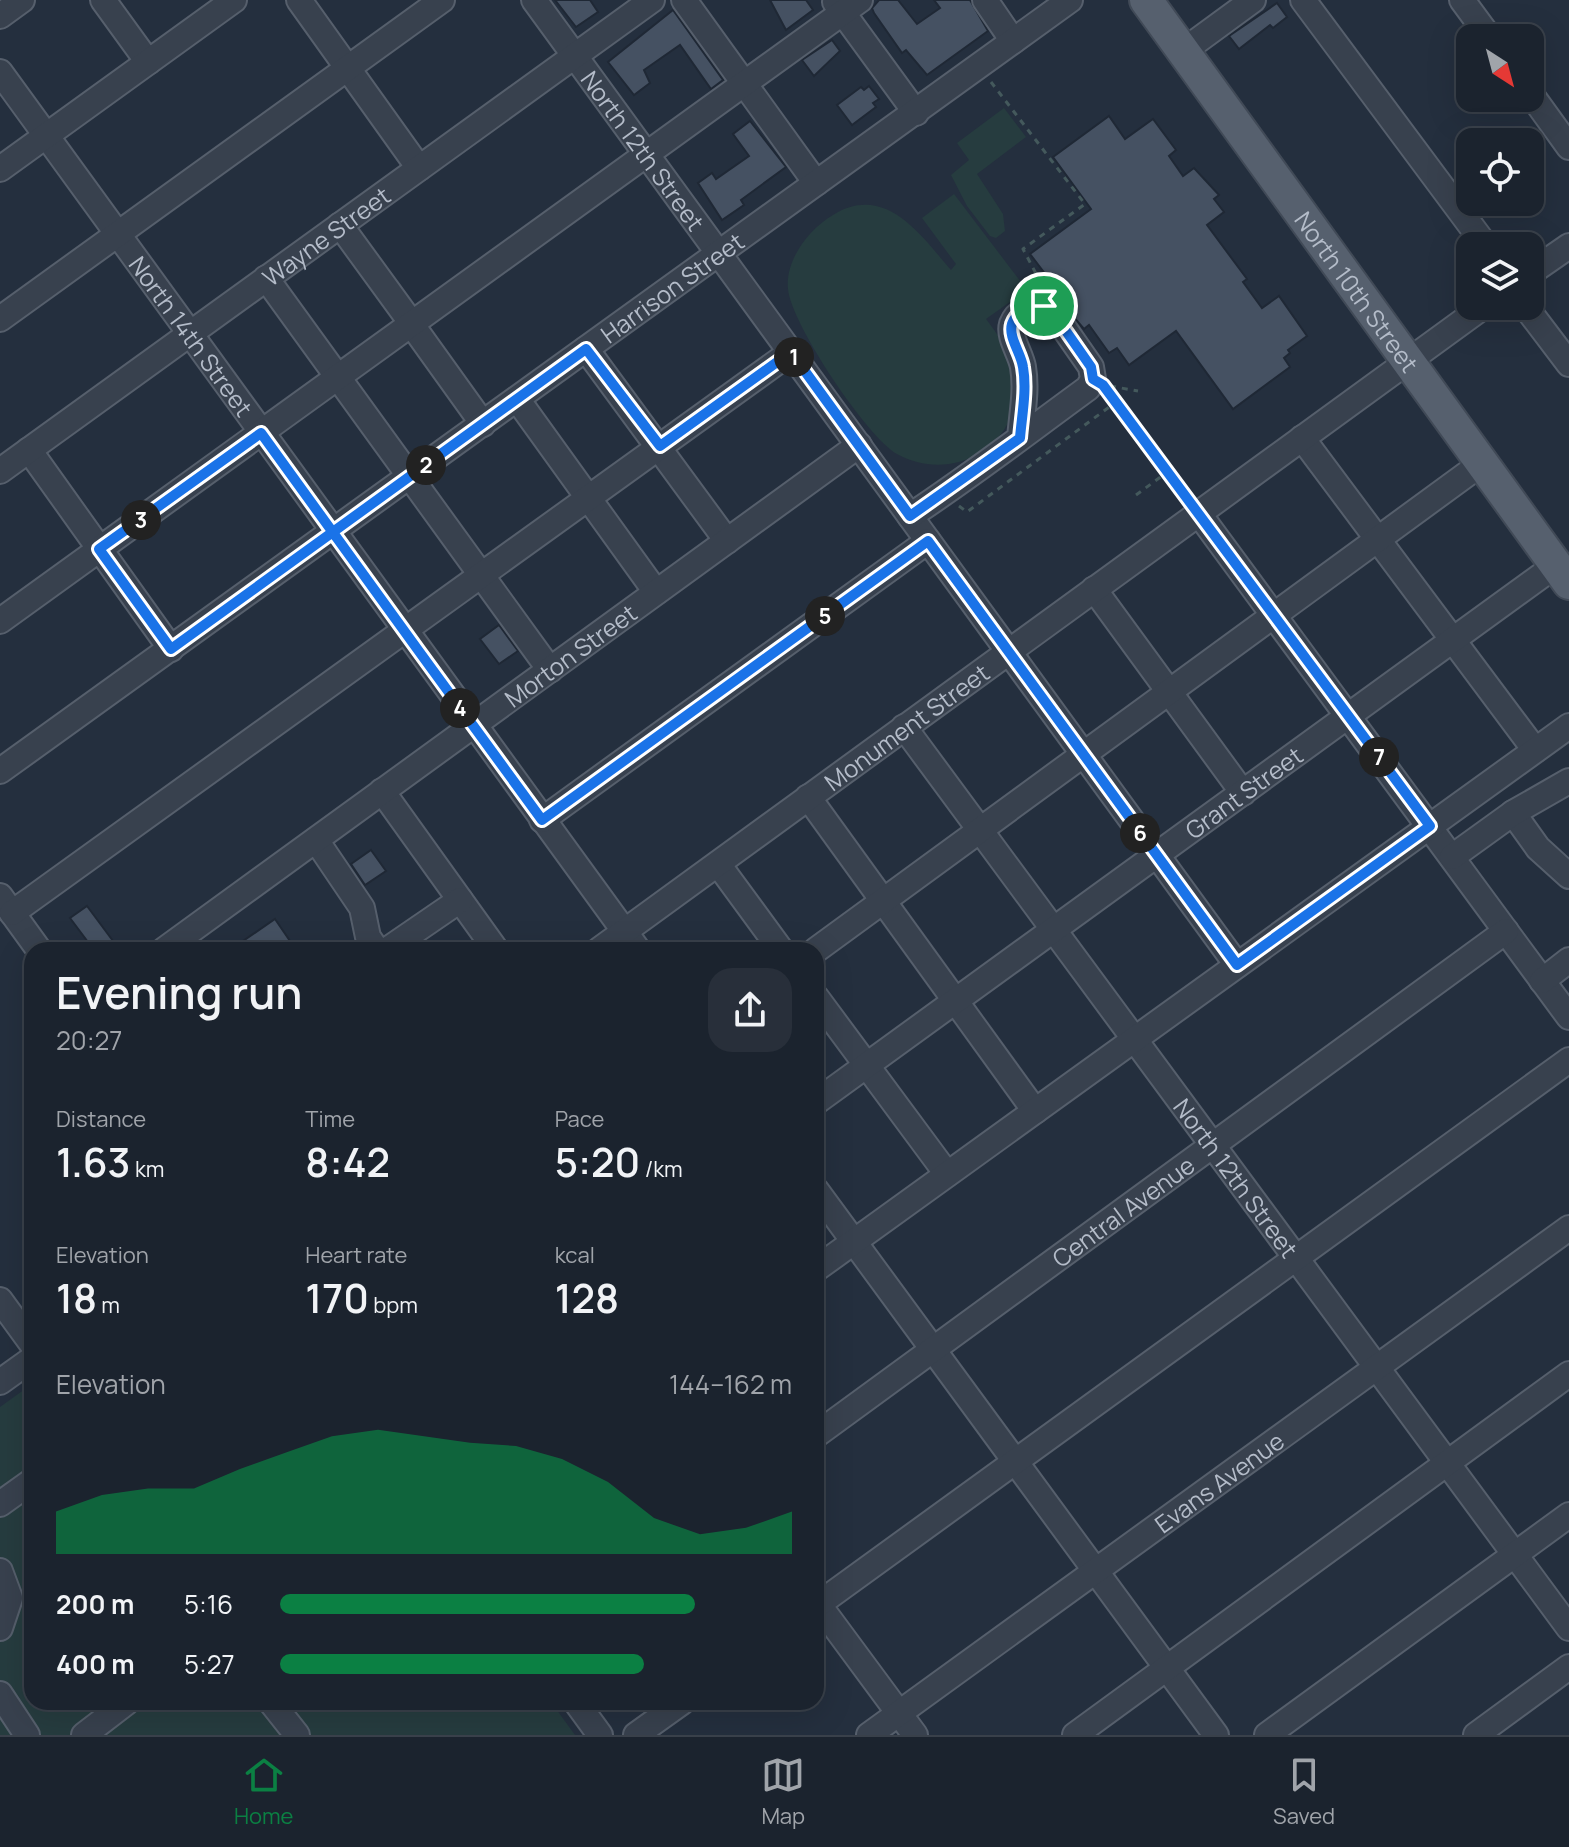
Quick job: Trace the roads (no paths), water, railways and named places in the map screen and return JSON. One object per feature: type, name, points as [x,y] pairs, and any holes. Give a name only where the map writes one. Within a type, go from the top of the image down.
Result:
[{"type":"main road","name":"North 10th Street","points":[[1146,0],[1562,574]]},
{"type":"street","points":[[0,16],[22,0]]},
{"type":"street","points":[[103,0],[148,62]]},
{"type":"street","points":[[0,169],[234,0]]},
{"type":"street","points":[[299,0],[419,168]]},
{"type":"street","points":[[0,319],[442,0]]},
{"type":"street","name":"North 12th Street","points":[[534,0],[1237,965]]},
{"type":"street","name":"Wayne Street","points":[[0,471],[652,0]]},
{"type":"street","points":[[684,0],[816,183]]},
{"type":"street","points":[[985,0],[1013,41]]},
{"type":"street","name":"Harrison Street","points":[[0,771],[1070,0]]},
{"type":"street","points":[[1182,52],[1253,0]]},
{"type":"street","points":[[1303,0],[1476,232]]},
{"type":"street","points":[[1462,0],[1480,24]]},
{"type":"street","points":[[0,621],[338,378],[410,321],[746,85],[846,4],[916,113]]},
{"type":"street","name":"North 14th Street","points":[[0,72],[631,941]]},
{"type":"street","points":[[1544,112],[1569,147]]},
{"type":"street","points":[[340,225],[483,424]]},
{"type":"street","points":[[1544,263],[1569,246]]},
{"type":"street","points":[[266,278],[550,670]]},
{"type":"street","points":[[910,516],[1020,438],[1088,388],[1093,379],[1091,367],[1052,311],[1044,306],[1024,310],[1012,322],[1012,333],[1023,364],[1025,389],[1020,438]]},
{"type":"street","name":"Monument Street","points":[[631,941],[718,864],[1464,320]]},
{"type":"street","points":[[1536,320],[1569,364]]},
{"type":"street","points":[[586,349],[727,541]]},
{"type":"street","points":[[33,942],[6,904],[404,631],[791,352]]},
{"type":"street","points":[[517,399],[656,592]]},
{"type":"street","points":[[1302,438],[1535,750]]},
{"type":"street","name":"Morton Street","points":[[175,942],[859,445]]},
{"type":"street","points":[[29,450],[171,649]]},
{"type":"street","points":[[824,944],[1482,463]]},
{"type":"street","points":[[1199,514],[1569,1017]]},
{"type":"street","points":[[542,820],[928,541]]},
{"type":"street","name":"Grant Street","points":[[824,1096],[1453,640],[1562,574]]},
{"type":"street","points":[[1094,589],[1243,793]]},
{"type":"street","points":[[824,1263],[1569,726]]},
{"type":"street","name":"North 12th Street","points":[[904,727],[1569,1628]]},
{"type":"street","points":[[1452,857],[1513,813],[1569,781]]},
{"type":"street","points":[[382,791],[490,942]]},
{"type":"street","points":[[808,797],[1035,1111]]},
{"type":"street","points":[[1513,813],[1538,848],[1569,876]]},
{"type":"street","points":[[316,840],[362,908],[371,942]]},
{"type":"street","points":[[718,864],[775,942]]},
{"type":"street","points":[[399,942],[460,900]]},
{"type":"street","name":"Central Avenue","points":[[824,1429],[1506,931]]},
{"type":"street","points":[[1542,981],[1569,960]]},
{"type":"street","points":[[824,1008],[947,1174]]},
{"type":"street","points":[[824,1599],[1569,1060]]},
{"type":"street","points":[[824,1200],[1216,1735]]},
{"type":"street","name":"Evans Avenue","points":[[869,1735],[1569,1228]]},
{"type":"street","points":[[0,1300],[24,1333]]},
{"type":"street","points":[[0,1382],[24,1365]]},
{"type":"street","points":[[1075,1735],[1569,1374]]},
{"type":"street","points":[[0,1504],[24,1487]]},
{"type":"street","points":[[1267,1735],[1569,1515]]},
{"type":"street","points":[[0,1571],[10,1598],[0,1628]]},
{"type":"street","points":[[824,1613],[915,1735]]},
{"type":"street","points":[[1476,1735],[1569,1667]]},
{"type":"street","points":[[0,1694],[14,1727]]},
{"type":"street","points":[[84,1735],[117,1710]]},
{"type":"street","points":[[277,1710],[297,1735]]},
{"type":"street","points":[[582,1710],[600,1735]]},
{"type":"street","points":[[636,1735],[671,1710]]}]
